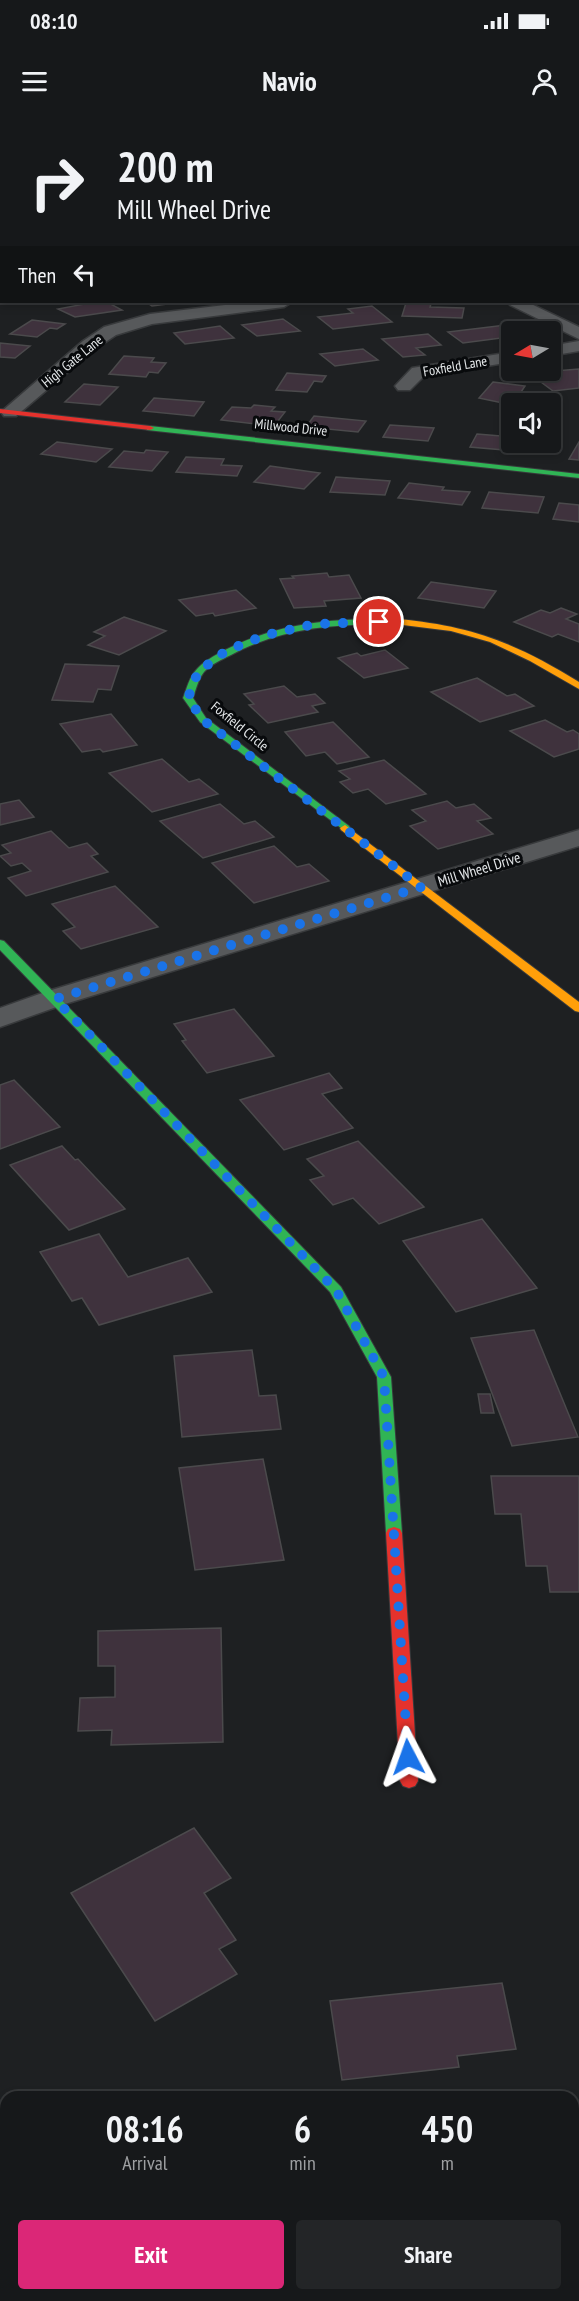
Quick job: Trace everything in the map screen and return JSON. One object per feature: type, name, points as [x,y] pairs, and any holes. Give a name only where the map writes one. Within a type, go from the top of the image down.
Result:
[{"type":"street","name":"High Gate Lane","points":[[5,412],[110,331],[150,319],[276,303]]},
{"type":"street","points":[[518,303],[579,334]]},
{"type":"street","points":[[561,349],[579,346]]},
{"type":"street","name":"Foxfield Lane","points":[[404,386],[418,372],[501,359]]},
{"type":"street","name":"Millwood Drive","points":[[5,412],[579,476]]},
{"type":"street","name":"Foxfield Circle","points":[[421,887],[203,720],[188,698],[198,672],[226,651],[266,635],[315,624],[379,622],[431,624],[488,636],[534,658],[579,686]]},
{"type":"street","name":"Mill Wheel Drive","points":[[0,1018],[55,999],[579,838]]},
{"type":"street","points":[[421,887],[579,1008]]},
{"type":"street","points":[[0,943],[336,1290],[384,1377],[409,1781]]},
{"type":"building","points":[[90,303],[109,303],[122,310],[75,317],[58,309]]},
{"type":"building","points":[[148,303],[176,303],[152,306]]},
{"type":"building","points":[[406,303],[431,304],[430,307],[464,308],[462,318],[402,316]]},
{"type":"building","points":[[372,306],[392,322],[333,329],[318,317],[353,313],[348,309]]},
{"type":"building","points":[[283,319],[300,331],[257,336],[242,325]]},
{"type":"building","points":[[32,320],[65,324],[57,329],[50,328],[37,337],[10,334]]},
{"type":"building","points":[[220,326],[234,338],[185,344],[174,333]]},
{"type":"building","points":[[501,326],[501,338],[463,343],[448,332]]},
{"type":"building","points":[[428,334],[441,345],[416,348],[425,355],[403,357],[382,339]]},
{"type":"building","points":[[0,343],[30,346],[15,358],[0,357]]},
{"type":"building","points":[[363,349],[378,360],[335,366],[320,354]]},
{"type":"building","points":[[124,356],[154,358],[151,362],[166,363],[158,373],[149,372],[146,377],[109,374]]},
{"type":"building","points":[[579,369],[579,388],[553,391],[540,381],[561,381],[561,370]]},
{"type":"building","points":[[287,373],[326,376],[322,382],[314,381],[307,392],[276,390]]},
{"type":"building","points":[[493,382],[525,386],[521,392],[527,392],[501,393],[501,403],[479,398]]},
{"type":"building","points":[[84,384],[118,387],[100,405],[65,402]]},
{"type":"building","points":[[154,398],[204,402],[194,416],[143,411]]},
{"type":"building","points":[[254,405],[275,407],[271,411],[285,412],[274,426],[221,420],[232,407],[251,408]]},
{"type":"building","points":[[314,416],[366,421],[358,432],[306,427]]},
{"type":"building","points":[[390,425],[434,428],[428,441],[383,437]]},
{"type":"building","points":[[477,434],[501,436],[501,450],[470,447]]},
{"type":"building","points":[[57,442],[112,449],[96,462],[41,454]]},
{"type":"building","points":[[579,442],[579,460],[569,459]]},
{"type":"building","points":[[146,450],[168,452],[152,471],[109,467],[124,451],[144,453]]},
{"type":"building","points":[[186,457],[224,459],[221,465],[242,466],[237,476],[176,472]]},
{"type":"building","points":[[270,466],[320,473],[304,489],[254,482]]},
{"type":"building","points":[[336,477],[390,481],[385,495],[330,492]]},
{"type":"building","points":[[409,483],[444,487],[442,490],[470,492],[462,505],[398,498]]},
{"type":"building","points":[[489,492],[544,497],[538,513],[482,508]]},
{"type":"building","points":[[559,503],[579,505],[579,522],[553,519]]},
{"type":"building","points":[[327,573],[329,577],[349,575],[361,598],[324,601],[326,606],[294,608],[280,579]]},
{"type":"building","points":[[431,582],[496,591],[484,608],[418,598]]},
{"type":"building","points":[[236,590],[256,608],[215,616],[213,613],[196,616],[179,600]]},
{"type":"building","points":[[561,608],[577,614],[566,619],[579,624],[579,642],[558,634],[552,637],[514,622],[541,610],[550,613]]},
{"type":"building","points":[[124,617],[166,631],[119,655],[88,645],[105,636],[94,632]]},
{"type":"building","points":[[385,650],[408,668],[364,678],[338,658],[357,653],[361,656]]},
{"type":"building","points":[[65,664],[119,666],[111,690],[98,689],[93,702],[52,700]]},
{"type":"building","points":[[477,678],[507,696],[515,694],[534,706],[480,722],[431,692]]},
{"type":"building","points":[[284,686],[297,697],[315,694],[325,703],[312,706],[318,712],[268,723],[249,705],[254,704],[244,694]]},
{"type":"building","points":[[111,714],[137,745],[103,752],[100,749],[82,752],[60,724]]},
{"type":"building","points":[[545,720],[567,732],[573,730],[579,734],[579,749],[554,757],[510,731]]},
{"type":"building","points":[[333,722],[369,757],[337,764],[325,752],[306,756],[285,732]]},
{"type":"building","points":[[162,759],[189,782],[199,779],[218,794],[152,812],[109,773]]},
{"type":"building","points":[[384,760],[426,794],[386,804],[368,789],[353,793],[340,782],[350,779],[339,771]]},
{"type":"building","points":[[19,800],[34,817],[0,825],[0,804]]},
{"type":"building","points":[[447,801],[456,808],[474,804],[491,818],[477,821],[493,834],[438,849],[410,826],[426,821],[412,810]]},
{"type":"building","points":[[220,804],[244,824],[255,821],[274,837],[203,858],[160,821]]},
{"type":"building","points":[[51,831],[69,848],[87,843],[98,854],[91,856],[108,872],[26,896],[8,878],[31,871],[22,863],[11,866],[0,856],[11,853],[2,845]]},
{"type":"building","points":[[274,846],[297,867],[309,864],[329,881],[254,903],[212,863]]},
{"type":"building","points":[[115,886],[158,927],[81,949],[63,931],[75,927],[52,904]]},
{"type":"building","points":[[234,1009],[274,1056],[207,1073],[182,1041],[186,1040],[174,1024]]},
{"type":"building","points":[[329,1073],[342,1088],[322,1094],[353,1128],[284,1150],[240,1100]]},
{"type":"building","points":[[14,1080],[60,1127],[0,1149],[0,1085]]},
{"type":"building","points":[[358,1141],[424,1207],[379,1224],[353,1198],[333,1205],[310,1180],[324,1176],[307,1159]]},
{"type":"building","points":[[62,1146],[75,1160],[78,1159],[125,1209],[69,1230],[10,1165]]},
{"type":"building","points":[[482,1219],[537,1288],[456,1312],[403,1241]]},
{"type":"building","points":[[99,1234],[128,1277],[188,1258],[212,1292],[99,1325],[82,1298],[72,1301],[40,1252]]},
{"type":"building","points":[[534,1330],[578,1437],[512,1446],[471,1338]]},
{"type":"building","points":[[252,1350],[259,1396],[276,1395],[281,1429],[182,1437],[174,1356]]},
{"type":"building","points":[[478,1394],[490,1394],[494,1413],[481,1413]]},
{"type":"building","points":[[263,1459],[284,1560],[195,1570],[179,1468]]},
{"type":"building","points":[[491,1476],[579,1476],[579,1592],[550,1592],[547,1566],[526,1566],[521,1514],[495,1514]]},
{"type":"building","points":[[221,1628],[223,1742],[111,1745],[112,1730],[78,1731],[80,1698],[115,1697],[115,1666],[98,1666],[98,1631]]},
{"type":"building","points":[[194,1828],[231,1878],[204,1893],[236,1940],[219,1949],[237,1974],[155,2021],[71,1893]]},
{"type":"building","points":[[502,1983],[516,2049],[457,2056],[459,2067],[342,2080],[330,2001]]},
{"type":"traffic: fast","points":[[150,428],[579,476]]},
{"type":"traffic: fast","points":[[345,828],[203,720],[188,698],[192,684],[201,669],[215,659],[262,637],[329,623],[398,622]]},
{"type":"traffic: fast","points":[[0,943],[336,1290],[384,1377],[394,1533]]},
{"type":"traffic: slow","points":[[398,622],[451,628],[493,640],[534,659],[579,686]]},
{"type":"traffic: slow","points":[[345,828],[579,1008]]},
{"type":"traffic: jam","points":[[0,411],[150,428]]},
{"type":"traffic: jam","points":[[394,1533],[409,1781]]},
{"type":"route","points":[[379,622],[315,624],[266,635],[226,651],[198,672],[188,698],[203,720],[421,887],[55,999],[336,1290],[384,1377],[408,1757]]}]
